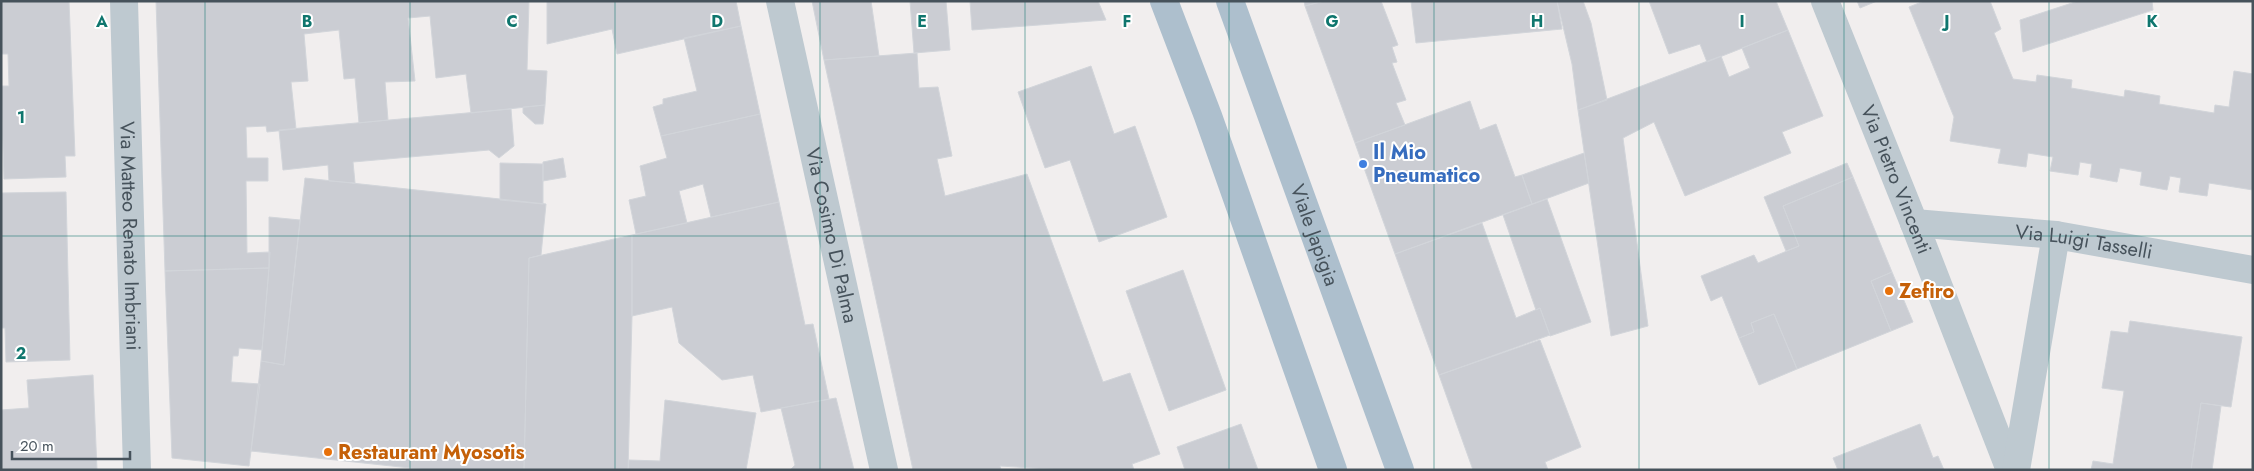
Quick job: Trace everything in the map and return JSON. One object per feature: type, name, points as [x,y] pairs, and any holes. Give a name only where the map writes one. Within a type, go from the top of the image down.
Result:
[{"type":"main road","points":[[1164,1],[1208,116],[1333,470]]},
{"type":"main road","name":"Viale Japigia","points":[[1230,1],[1400,470]]},
{"type":"street","name":"Via Matteo Renato Imbriani","points":[[124,1],[137,470]]},
{"type":"street","name":"Via Cosimo Di Palma","points":[[780,1],[884,470]]},
{"type":"street","name":"Via Pietro Vincenti","points":[[1825,1],[2010,470]]},
{"type":"street","name":"Via Luigi Tasselli","points":[[1914,223],[2056,235],[2253,270]]},
{"type":"street","points":[[2016,470],[2056,235]]},
{"type":"building","points":[[1,1],[69,1],[75,156],[65,156],[66,177],[4,179],[1,86],[9,86],[8,54],[1,54]]},
{"type":"building","points":[[156,1],[529,1],[527,70],[547,71],[545,105],[471,113],[466,74],[436,78],[430,16],[408,18],[415,81],[385,82],[388,120],[359,123],[355,78],[344,79],[339,30],[304,34],[308,81],[291,82],[296,129],[267,132],[266,126],[246,127],[247,158],[268,158],[268,181],[246,181],[247,253],[270,252],[269,268],[165,271]]},
{"type":"building","points":[[547,1],[736,1],[741,26],[617,54],[612,29],[547,44]]},
{"type":"building","points":[[812,1],[871,1],[879,56],[824,60]]},
{"type":"building","points":[[910,1],[946,1],[950,50],[914,53]]},
{"type":"building","points":[[970,1],[1098,1],[1106,20],[972,30]]},
{"type":"building","points":[[1304,1],[1324,1],[1305,6]]},
{"type":"building","points":[[1324,1],[1381,1],[1398,45],[1392,47],[1397,62],[1392,63],[1406,100],[1396,103],[1405,125],[1355,143],[1305,6]]},
{"type":"building","points":[[1411,1],[1557,1],[1562,29],[1416,43]]},
{"type":"building","points":[[1557,1],[1583,1],[1591,23],[1607,100],[1578,110],[1572,64]]},
{"type":"building","points":[[1649,1],[1776,1],[1788,30],[1707,62],[1700,44],[1669,54]]},
{"type":"building","points":[[1857,1],[1877,1],[1860,8]]},
{"type":"building","points":[[1924,1],[1990,1],[2001,29],[1994,33],[2013,79],[2036,82],[2037,75],[2072,80],[2071,88],[2124,97],[2125,90],[2160,96],[2159,104],[2214,113],[2215,105],[2229,107],[2234,71],[2253,74],[2253,190],[2209,183],[2207,196],[2179,192],[2181,178],[2170,176],[2167,190],[2140,185],[2142,172],[2120,168],[2117,182],[2090,177],[2092,164],[2080,162],[2078,175],[2050,171],[2053,157],[2028,153],[2026,167],[1998,163],[2001,149],[1950,141],[1954,117],[1909,7]]},
{"type":"building","points":[[2078,1],[2152,1],[2153,10],[2023,52],[2020,20]]},
{"type":"building","points":[[741,26],[760,114],[661,136],[653,107],[663,104],[663,99],[697,91],[684,38]]},
{"type":"building","points":[[1788,30],[1823,116],[1782,132],[1791,153],[1685,196],[1654,122],[1623,138],[1648,326],[1611,336],[1578,110],[1721,56],[1729,77],[1750,68],[1742,48]]},
{"type":"building","points":[[917,53],[919,88],[938,87],[952,156],[937,159],[945,196],[1027,174],[1103,382],[1130,373],[1160,454],[1132,464],[1134,470],[1065,470],[1000,466],[1001,470],[913,470],[824,60]]},
{"type":"building","points":[[1091,66],[1114,134],[1135,126],[1167,217],[1099,242],[1070,160],[1045,168],[1018,92]]},
{"type":"building","points":[[1470,101],[1480,130],[1496,124],[1515,177],[1522,175],[1532,204],[1395,254],[1355,143]]},
{"type":"building","points":[[545,105],[543,124],[535,124],[523,113],[523,107]]},
{"type":"building","points":[[511,109],[514,146],[499,158],[489,150],[353,162],[355,183],[329,181],[328,165],[283,170],[279,130]]},
{"type":"building","points":[[760,114],[779,202],[711,217],[703,184],[679,191],[687,223],[636,234],[629,200],[646,196],[640,166],[667,158],[661,136]]},
{"type":"building","points":[[1584,153],[1589,183],[1532,204],[1522,175]]},
{"type":"building","points":[[563,158],[566,177],[543,181],[543,162]]},
{"type":"building","points":[[500,163],[543,164],[543,204],[500,200]]},
{"type":"building","points":[[1847,163],[1853,177],[1783,206],[1799,246],[1786,251],[1764,197]]},
{"type":"building","points":[[1853,177],[1892,272],[1871,281],[1891,331],[1797,369],[1774,314],[1751,323],[1754,332],[1739,338],[1722,296],[1711,301],[1701,276],[1754,255],[1758,263],[1799,246],[1783,206]]},
{"type":"building","points":[[305,178],[546,204],[541,255],[529,258],[524,470],[429,470],[251,451],[261,361],[284,365]]},
{"type":"building","points":[[66,192],[70,360],[6,362],[5,328],[1,328],[1,193]]},
{"type":"building","points":[[1547,199],[1591,322],[1550,336],[1540,308],[1536,310],[1503,215]]},
{"type":"building","points":[[779,202],[805,325],[813,324],[829,399],[761,412],[753,375],[722,380],[679,343],[672,307],[632,316],[632,235]]},
{"type":"building","points":[[269,217],[300,220],[284,365],[261,361],[269,268]]},
{"type":"building","points":[[1482,223],[1516,318],[1540,308],[1550,335],[1439,375],[1395,254]]},
{"type":"building","points":[[632,235],[628,470],[524,470],[529,258]]},
{"type":"building","points":[[269,268],[262,350],[239,348],[238,356],[233,356],[231,382],[260,384],[249,466],[172,458],[165,271]]},
{"type":"building","points":[[1183,270],[1226,390],[1169,411],[1126,291]]},
{"type":"building","points":[[1892,272],[1913,322],[1891,331],[1871,281]]},
{"type":"building","points":[[1774,314],[1797,369],[1759,385],[1739,338],[1754,332],[1751,323]]},
{"type":"building","points":[[2130,321],[2242,337],[2231,407],[2201,403],[2191,470],[2091,470],[2093,461],[2113,464],[2124,391],[2102,388],[2111,331],[2128,333]]},
{"type":"building","points":[[1540,340],[1581,447],[1545,462],[1548,470],[1473,470],[1439,375]]},
{"type":"building","points":[[93,375],[97,470],[1,470],[1,410],[29,408],[27,380]]},
{"type":"building","points":[[836,398],[854,470],[790,470],[795,465],[781,408]]},
{"type":"building","points":[[665,400],[756,413],[746,470],[628,470],[629,460],[660,461]]},
{"type":"building","points":[[2201,403],[2221,406],[2212,470],[2191,470]]},
{"type":"building","points":[[1241,424],[1258,470],[1185,470],[1177,447]]},
{"type":"building","points":[[1920,424],[1933,458],[1938,456],[1944,470],[1838,470],[1833,458]]},
{"type":"place","name":"Il Mio Pneumatico","points":[[1363,164]]},
{"type":"place","name":"Zefiro","points":[[1889,291]]},
{"type":"place","name":"Restaurant Myosotis","points":[[328,452]]}]
